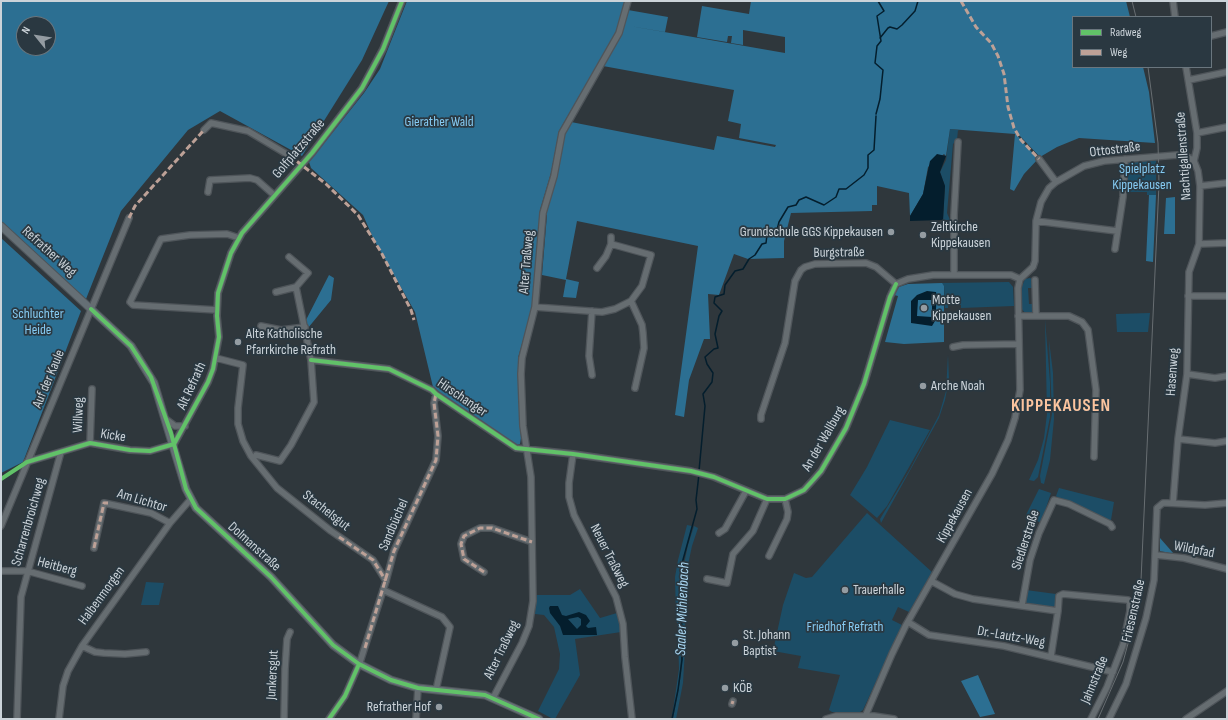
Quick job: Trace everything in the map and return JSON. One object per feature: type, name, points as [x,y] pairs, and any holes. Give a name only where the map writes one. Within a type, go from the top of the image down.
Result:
[{"type":"main road","name":"Refrather Weg","points":[[1,226],[80,298]]},
{"type":"main road","name":"Dolmanstraße","points":[[80,298],[131,346],[142,361],[154,383],[167,420],[190,500],[203,516],[271,577],[333,645],[359,664],[391,680],[418,688],[476,693],[493,698],[539,719]]},
{"type":"street","name":"Golfplatzstraße","points":[[217,310],[220,283],[226,264],[238,238],[312,153],[362,88],[383,49],[402,1]]},
{"type":"street","name":"Alter Traßweg","points":[[493,698],[522,643],[534,601],[531,477],[526,449],[520,374],[522,358],[535,307],[543,213],[554,176],[562,133],[619,33],[628,1]]},
{"type":"street","points":[[1173,1],[1175,16]]},
{"type":"street","points":[[1212,36],[1227,32]]},
{"type":"street","name":"Nachtigallenstraße","points":[[1186,68],[1197,133],[1198,148],[1194,161],[1198,171],[1200,186],[1199,244]]},
{"type":"street","points":[[1189,80],[1227,72]]},
{"type":"street","points":[[204,130],[211,123],[248,131],[290,156]]},
{"type":"street","points":[[1197,133],[1227,128]]},
{"type":"street","points":[[954,275],[954,215],[958,142]]},
{"type":"street","name":"Ottostraße","points":[[1020,279],[1033,267],[1035,261],[1036,221],[1044,194],[1056,182],[1084,166],[1104,160],[1177,155],[1186,156],[1194,161]]},
{"type":"street","points":[[1039,158],[1056,182]]},
{"type":"street","points":[[1115,249],[1124,190],[1124,159]]},
{"type":"street","points":[[208,192],[210,180],[250,178],[257,180],[274,195]]},
{"type":"street","points":[[1200,186],[1227,182]]},
{"type":"street","name":"Auf der Kaule","points":[[1,526],[128,218]]},
{"type":"street","points":[[1036,221],[1117,231]]},
{"type":"street","points":[[217,310],[133,306],[130,302],[161,239],[190,235],[227,234],[238,238]]},
{"type":"street","points":[[597,268],[606,256],[611,244],[611,237]]},
{"type":"street","points":[[1199,244],[1227,243]]},
{"type":"street","points":[[535,307],[602,312],[615,309],[631,302],[642,286],[651,255],[611,244]]},
{"type":"street","name":"Hasenweg","points":[[1173,503],[1178,439],[1187,374],[1189,272],[1199,244]]},
{"type":"street","points":[[276,292],[296,287],[308,273],[289,258]]},
{"type":"street","name":"Burgstraße","points":[[761,419],[761,415],[783,350],[793,286],[796,276],[801,270],[815,264],[866,263],[876,267],[896,284]]},
{"type":"street","points":[[896,284],[908,278],[932,275],[1011,275],[1020,279]]},
{"type":"street","name":"Kippekausen","points":[[865,717],[892,654],[908,622],[994,470],[1008,440],[1015,418],[1020,390],[1018,316],[1020,279]]},
{"type":"street","points":[[1036,280],[1036,315]]},
{"type":"street","name":"An der Wallburg","points":[[526,449],[573,454],[693,472],[714,477],[767,499],[785,499],[804,490],[821,471],[846,428],[864,384],[890,297],[896,284]]},
{"type":"street","points":[[254,456],[280,461],[291,446],[314,402],[312,360],[296,287]]},
{"type":"street","points":[[1188,296],[1227,296]]},
{"type":"street","points":[[631,302],[642,325],[644,348],[635,388]]},
{"type":"street","name":"Alt Refrath","points":[[174,444],[208,382],[216,358],[219,337],[217,310]]},
{"type":"street","points":[[592,311],[589,356],[592,375]]},
{"type":"street","points":[[1018,316],[1069,316],[1082,322],[1088,330],[1096,390],[1094,457]]},
{"type":"street","points":[[260,326],[281,330],[305,327]]},
{"type":"street","points":[[953,347],[963,345],[1019,344]]},
{"type":"street","name":"Stachelsgut","points":[[216,358],[243,365],[238,408],[238,424],[248,452],[254,456],[277,488],[331,531],[373,560],[386,581]]},
{"type":"street","name":"Hirschanger","points":[[312,360],[389,369],[426,386],[516,448],[526,449]]},
{"type":"street","points":[[1187,374],[1215,378],[1227,376]]},
{"type":"street","name":"Willweg","points":[[90,443],[92,389]]},
{"type":"street","name":"Sandbüchel","points":[[329,719],[345,696],[359,664],[386,581],[394,551],[436,460],[438,436],[434,403],[436,394]]},
{"type":"street","points":[[167,420],[175,426],[185,426]]},
{"type":"street","points":[[1178,439],[1215,443],[1227,441]]},
{"type":"street","name":"Kicke","points":[[27,462],[90,443],[125,449],[150,451],[174,444]]},
{"type":"street","name":"Scharrenbroichweg","points":[[17,719],[21,597],[61,452]]},
{"type":"street","name":"Neuer Traßweg","points":[[573,454],[568,483],[569,497],[574,515],[616,597],[623,624],[632,719]]},
{"type":"street","points":[[719,534],[725,529],[746,491]]},
{"type":"street","points":[[707,579],[727,583],[733,554],[753,531],[767,499]]},
{"type":"street","points":[[769,556],[787,519],[788,512],[785,499]]},
{"type":"street","name":"Halbenmorgen","points":[[59,719],[63,686],[68,672],[82,646],[170,523],[190,500]]},
{"type":"street","name":"Siedlerstraße","points":[[1022,605],[1030,560],[1039,533],[1054,500],[1069,504],[1110,524],[1112,527]]},
{"type":"street","name":"Am Lichtor","points":[[94,548],[104,503],[151,513],[170,523]]},
{"type":"street","name":"Friesenstraße","points":[[1109,719],[1126,684],[1146,618],[1154,580],[1156,555],[1156,512],[1163,503],[1173,503]]},
{"type":"street","points":[[1173,503],[1205,505],[1227,503]]},
{"type":"street","points":[[484,572],[464,559],[461,544],[464,536],[480,528],[492,528],[532,542]]},
{"type":"street","name":"Wildpfad","points":[[1156,555],[1184,558],[1227,569]]},
{"type":"street","name":"Heitberg","points":[[1,572],[27,571],[82,586]]},
{"type":"street","points":[[932,581],[955,594],[973,599],[1058,611],[1051,656]]},
{"type":"street","points":[[383,590],[442,617],[450,627],[436,690]]},
{"type":"street","name":"Jahnstraße","points":[[1058,611],[1059,596],[1063,594],[1125,599],[1130,603],[1123,645],[1113,672],[1091,719]]},
{"type":"street","name":"Dr.-Lautz-Weg","points":[[908,622],[929,635],[1004,646],[1113,672]]},
{"type":"street","name":"Junkersgut","points":[[284,719],[285,669],[290,632]]},
{"type":"street","points":[[82,646],[95,652],[104,653],[125,654],[146,652]]},
{"type":"street","points":[[416,719],[418,688]]},
{"type":"street","points":[[1186,719],[1227,691]]},
{"type":"street","points":[[826,719],[844,716],[894,719]]},
{"type":"green space","points":[[1,1],[389,1],[362,60],[302,156],[220,111],[188,130],[121,211],[86,299],[1,221]]},
{"type":"green space","name":"Gierather Wald","points":[[407,1],[625,1],[617,31],[559,131],[551,173],[540,210],[534,301],[518,358],[521,438],[520,444],[517,445],[438,393],[433,387],[415,312],[374,240],[363,215],[311,168],[309,162],[364,93],[380,69]]},
{"type":"green space","points":[[751,1],[1126,1],[1130,16],[1072,16],[1072,68],[1143,68],[1149,92],[1155,143],[1079,138],[1057,147],[1040,157],[1018,134],[1015,133],[1038,159],[1024,174],[1014,191],[1010,189],[1015,134],[950,129],[946,156],[944,154],[928,167],[923,194],[910,216],[909,193],[877,186],[877,205],[872,205],[872,211],[791,213],[784,241],[784,258],[748,259],[734,254],[719,295],[708,294],[710,339],[704,339],[689,380],[684,417],[675,415],[698,246],[577,221],[566,279],[579,282],[576,298],[563,297],[566,280],[542,275],[547,215],[545,214],[564,133],[571,122],[714,150],[717,136],[775,147],[776,145],[739,138],[741,124],[728,121],[734,90],[603,66],[624,25],[785,53],[785,37],[743,30],[743,45],[731,43],[732,36],[728,36],[727,42],[697,37],[702,6],[749,14]]},
{"type":"green space","points":[[628,10],[668,17],[665,32],[624,25]]},
{"type":"green space","points":[[950,129],[958,130],[957,140],[953,144],[947,213],[950,220],[943,220],[945,186],[940,172],[946,160]]},
{"type":"green space","name":"Spielplatz Kippekausen","points":[[1156,160],[1156,195],[1147,195],[1147,192],[1126,192],[1128,163]]},
{"type":"green space","points":[[1149,195],[1156,195],[1153,262],[1146,261]]},
{"type":"green space","points":[[1175,197],[1175,234],[1164,234],[1166,198]]},
{"type":"green space","name":"Schluchter Heide","points":[[1,238],[81,311],[23,462],[1,473]]},
{"type":"green space","points":[[329,275],[334,278],[331,300],[308,328],[306,327],[306,320]]},
{"type":"green space","points":[[1025,279],[1032,279],[1033,288],[1028,288],[1029,304],[1033,304],[1033,307],[1032,312],[1025,313],[1021,308],[1021,289]]},
{"type":"green space","points":[[1009,282],[1013,287],[1014,306],[961,308],[961,305],[948,305],[948,308],[945,308],[944,286],[940,283]]},
{"type":"green space","points":[[942,283],[944,286],[944,342],[904,344],[885,342],[898,296],[894,295],[899,287],[908,284]]},
{"type":"green space","points":[[1150,313],[1148,332],[1117,332],[1116,314]]},
{"type":"green space","points":[[1045,319],[1050,382],[1050,417],[1038,477],[1034,481],[1029,480],[1038,460],[1044,438],[1047,414]]},
{"type":"green space","points":[[1049,340],[1053,373],[1054,419],[1050,460],[1044,484],[1041,483],[1040,476],[1052,414]]},
{"type":"green space","points":[[948,355],[949,379],[945,400],[939,418],[881,523],[880,519],[909,471],[939,415],[946,391]]},
{"type":"green space","points":[[890,420],[930,430],[887,506],[877,518],[850,495],[867,467]]},
{"type":"green space","points":[[1059,488],[1114,502],[1110,526],[1059,499],[1056,496]]},
{"type":"green space","points":[[1039,489],[1051,493],[1041,523],[1026,515]]},
{"type":"green space","name":"Friedhof Refrath","points":[[867,513],[932,572],[909,612],[898,607],[892,620],[902,625],[863,710],[860,712],[832,712],[829,710],[840,675],[798,668],[801,656],[773,651],[783,605],[794,573],[806,578],[812,577]]},
{"type":"green space","points":[[687,525],[692,526],[680,574],[681,633],[678,630],[676,617],[675,577]]},
{"type":"green space","points":[[694,526],[698,528],[692,546],[686,574],[685,633],[682,633],[682,574],[688,545]]},
{"type":"green space","points":[[1160,538],[1174,554],[1160,551]]},
{"type":"green space","points":[[146,582],[164,583],[159,605],[141,605]]},
{"type":"green space","points":[[580,589],[600,618],[617,613],[621,632],[575,639],[580,675],[555,719],[553,719],[538,711],[559,669],[560,654],[554,627],[544,615],[535,614],[536,595],[570,595]]},
{"type":"green space","points":[[1026,590],[1056,594],[1055,606],[1052,607],[1026,603]]},
{"type":"green space","points":[[678,635],[681,635],[681,660],[678,690],[672,717],[679,669]]},
{"type":"green space","points":[[683,649],[685,649],[683,683],[676,719],[673,719],[681,675]]},
{"type":"green space","points":[[978,675],[995,714],[980,717],[961,681]]},
{"type":"shaded area","points":[[937,154],[946,156],[940,172],[945,186],[943,220],[910,221],[910,216],[923,194],[930,161]]},
{"type":"shaded area","points":[[927,291],[936,292],[935,321],[932,326],[911,323],[911,301],[917,295]],"holes":[[[918,300],[932,300],[932,317],[917,316]]]},
{"type":"shaded area","points":[[550,606],[558,606],[562,615],[566,616],[579,612],[586,615],[590,621],[586,626],[588,628],[596,627],[597,635],[563,635],[560,626],[550,613]],"holes":[[[578,617],[581,619],[581,625],[577,629],[568,619]]]},
{"type":"waterway","name":"Saaler Mühlenbach","points":[[876,114],[880,99],[883,70],[875,63],[877,46],[881,41],[877,16],[884,11],[878,1]]},
{"type":"waterway","points":[[880,38],[888,28],[890,27],[897,29],[902,25],[915,11],[918,1]]},
{"type":"waterway","name":"Saaler Mühlenbach","points":[[699,471],[705,406],[703,394],[712,382],[713,373],[707,364],[705,357],[714,349],[718,348],[715,334],[719,316],[722,311],[714,303],[715,297],[724,294],[725,285],[735,271],[743,269],[749,259],[755,255],[762,244],[766,243],[767,235],[776,234],[779,222],[788,207],[796,205],[799,200],[806,197],[824,205],[836,197],[839,189],[846,189],[864,175],[868,168],[868,155],[874,150],[876,116]]},
{"type":"waterway","name":"Saaler Mühlenbach","points":[[672,719],[682,660],[681,567],[697,509],[696,500],[699,474]]},
{"type":"tram line","points":[[1132,1],[1136,16]]},
{"type":"tram line","points":[[1098,719],[1123,662],[1135,618],[1141,580],[1159,184],[1158,143],[1148,68]]},
{"type":"marked path","points":[[961,1],[976,27],[991,43],[998,56],[1004,74],[1008,107],[1014,128],[1021,140],[1039,159]]},
{"type":"marked path","points":[[129,218],[135,206],[204,130]]},
{"type":"marked path","points":[[290,156],[326,184],[358,215],[381,252],[411,310],[414,320]]},
{"type":"marked path","points":[[365,648],[394,551],[436,460],[438,436],[434,403],[436,394]]},
{"type":"marked path","points":[[94,548],[104,503],[108,503]]},
{"type":"marked path","points":[[484,572],[464,559],[461,544],[464,536],[480,528],[492,528],[532,542]]},
{"type":"marked path","points":[[339,537],[373,560],[386,581]]},
{"type":"cycle path","points":[[174,444],[208,382],[213,369],[219,337],[217,316],[218,293],[231,253],[242,233],[312,153],[362,88],[383,49],[402,1]]},
{"type":"cycle path","points":[[311,360],[389,369],[432,390],[516,448],[573,454],[691,471],[714,477],[767,499],[785,499],[804,490],[821,471],[846,428],[864,384],[890,297],[896,284]]},
{"type":"cycle path","points":[[91,309],[131,346],[151,377],[171,433],[186,489],[196,508],[271,577],[333,645],[359,664],[391,680],[418,688],[485,695],[539,719]]},
{"type":"cycle path","points":[[1,479],[27,462],[90,443],[130,450],[150,451],[174,444]]},
{"type":"cycle path","points":[[329,719],[345,696],[359,664]]},
{"type":"place","name":"Grundschule GGS Kippekausen","points":[[891,232]]},
{"type":"place","name":"Zeltkirche Kippekausen","points":[[923,235]]},
{"type":"place","name":"Motte Kippekausen","points":[[924,308]]},
{"type":"place","name":"Alte Katholische Pfarrkirche Refrath","points":[[238,342]]},
{"type":"place","name":"Arche Noah","points":[[923,386]]},
{"type":"place","name":"Trauerhalle","points":[[845,590]]},
{"type":"place","name":"St. Johann Baptist","points":[[735,643]]},
{"type":"place","name":"KÖB","points":[[725,688]]},
{"type":"place","name":"Refrather Hof","points":[[439,707]]},
{"type":"district","name":"KIPPEKAUSEN","points":[[1061,406]]}]
